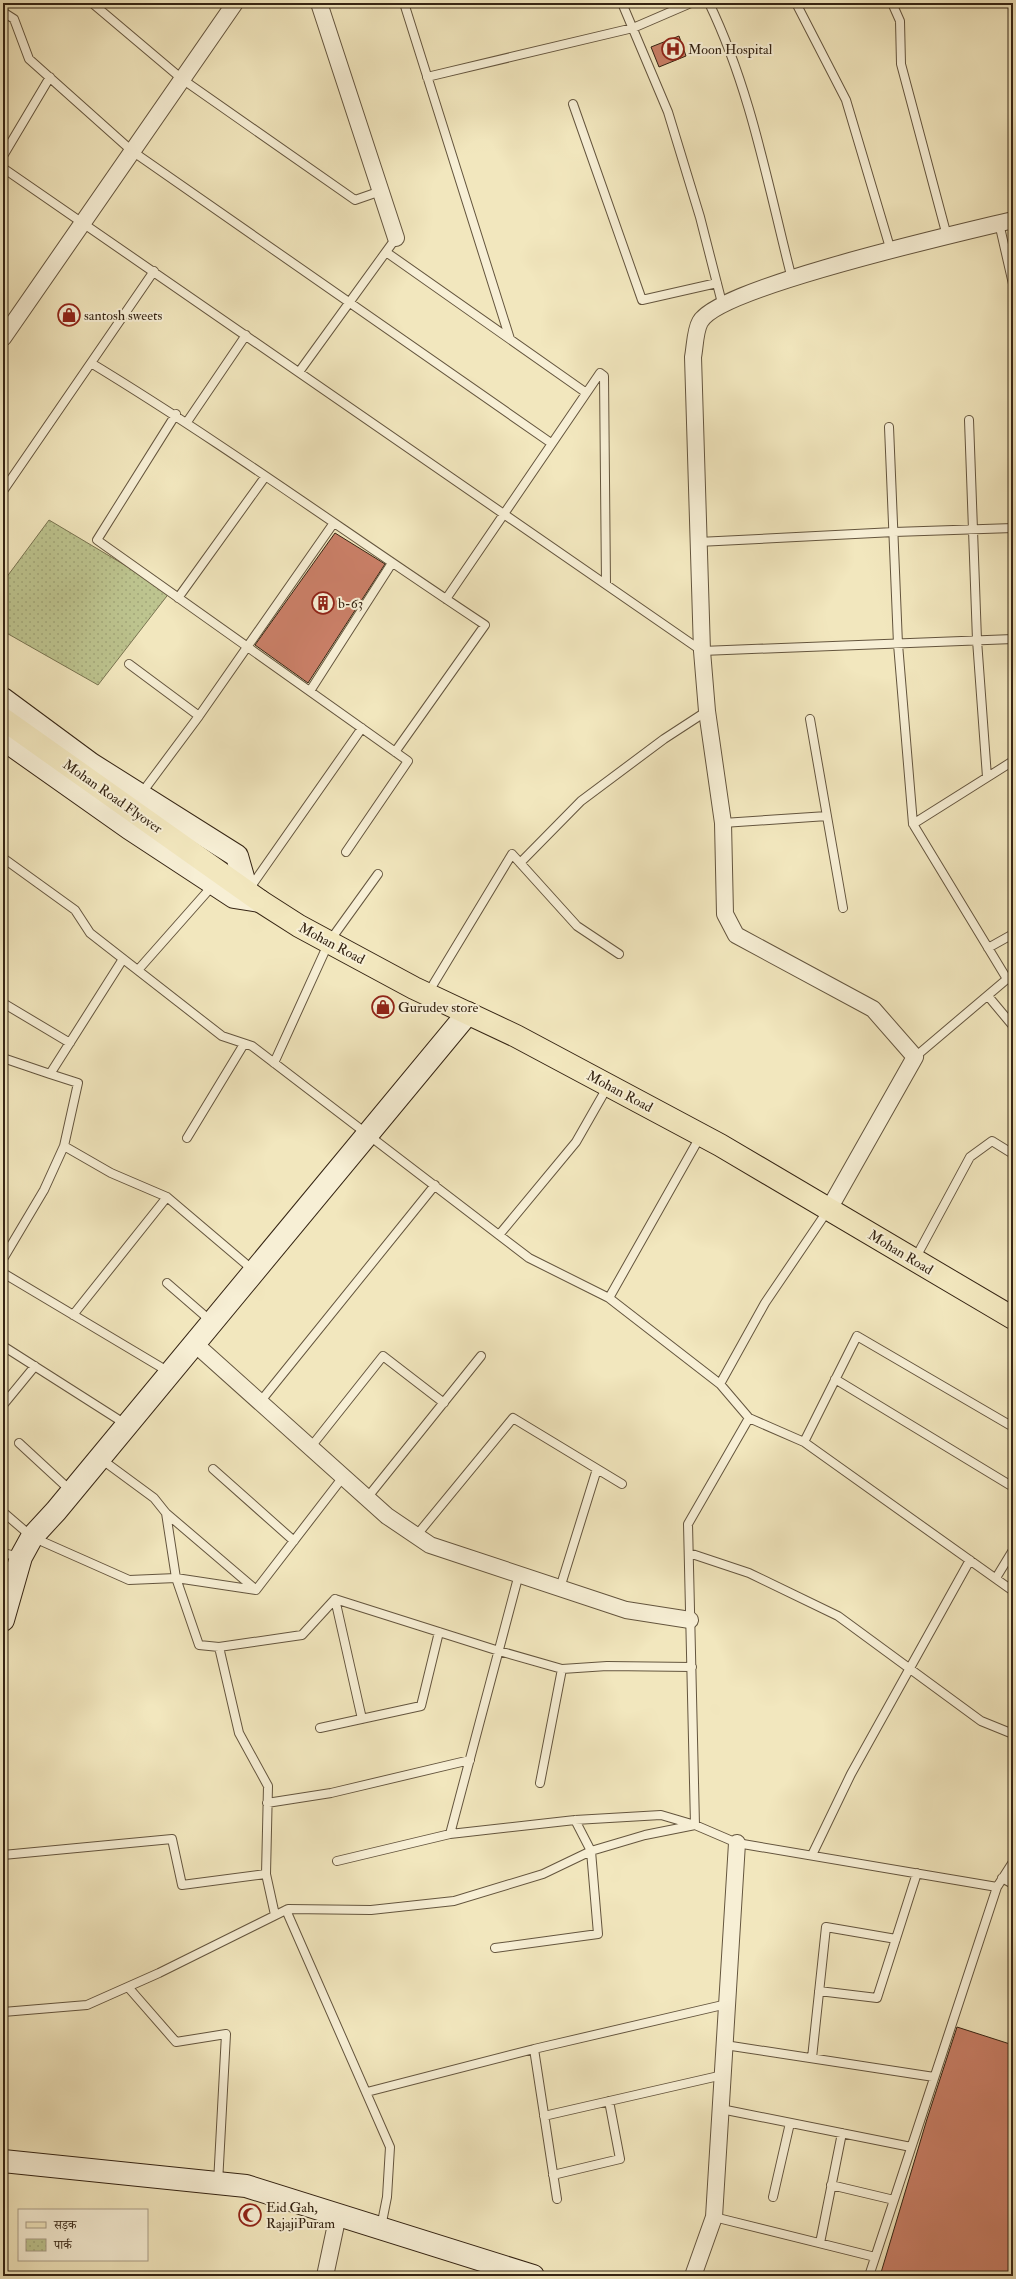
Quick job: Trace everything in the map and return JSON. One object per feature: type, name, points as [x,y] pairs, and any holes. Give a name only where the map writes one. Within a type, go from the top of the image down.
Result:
[{"type":"main road","name":"Mohan Road Flyover","points":[[3,719],[183,845],[218,879]]},
{"type":"main road","name":"Mohan Road","points":[[218,879],[253,896],[299,926],[329,942],[427,994],[516,1036],[701,1136],[1013,1318]]},
{"type":"street","points":[[3,338],[132,150],[236,3]]},
{"type":"street","points":[[319,3],[396,238]]},
{"type":"street","points":[[829,1210],[915,1057],[873,1008],[736,935],[725,914],[723,823],[707,711],[702,651],[693,357],[700,321],[722,303],[830,266],[1006,221]]},
{"type":"street","points":[[3,699],[92,764],[237,856],[253,896]]},
{"type":"street","points":[[3,739],[129,828],[218,879]]},
{"type":"street","points":[[3,1615],[12,1555],[32,1537],[72,1492],[468,1013]]},
{"type":"street","points":[[194,1343],[387,1516],[430,1545],[626,1610],[690,1620]]},
{"type":"street","points":[[693,2276],[714,2217],[737,1843]]},
{"type":"street","points":[[3,2161],[246,2186],[533,2276]]},
{"type":"street","points":[[325,2276],[338,2215]]},
{"type":"lane","points":[[92,3],[182,79],[355,200],[381,191]]},
{"type":"lane","points":[[404,3],[510,339]]},
{"type":"lane","points":[[622,3],[668,112],[722,303]]},
{"type":"lane","points":[[427,77],[633,28],[691,3]]},
{"type":"lane","points":[[709,3],[723,32],[748,106],[792,279]]},
{"type":"lane","points":[[796,3],[846,100],[891,251]]},
{"type":"lane","points":[[892,3],[900,21],[901,64],[947,236]]},
{"type":"lane","points":[[3,12],[14,19],[29,59],[132,150],[551,443]]},
{"type":"lane","points":[[3,156],[50,77]]},
{"type":"lane","points":[[573,104],[642,300],[717,283]]},
{"type":"lane","points":[[3,168],[702,651],[1013,639]]},
{"type":"lane","points":[[1006,221],[1013,284]]},
{"type":"lane","points":[[299,372],[396,238]]},
{"type":"lane","points":[[386,252],[586,392]]},
{"type":"lane","points":[[3,490],[154,271]]},
{"type":"lane","points":[[187,422],[246,335]]},
{"type":"lane","points":[[91,363],[176,414],[333,524],[485,625],[395,752]]},
{"type":"lane","points":[[446,600],[503,513],[600,373],[604,376],[606,584]]},
{"type":"lane","points":[[176,414],[97,540],[408,760],[346,852]]},
{"type":"lane","points":[[969,420],[977,640],[988,777]]},
{"type":"lane","points":[[889,426],[898,644],[913,824],[1007,979],[915,1057]]},
{"type":"lane","points":[[178,598],[265,477]]},
{"type":"lane","points":[[140,795],[199,716],[333,524]]},
{"type":"lane","points":[[698,542],[894,532],[1013,528]]},
{"type":"lane","points":[[310,691],[392,563]]},
{"type":"lane","points":[[128,664],[199,716]]},
{"type":"lane","points":[[520,863],[581,801],[664,739],[707,711]]},
{"type":"lane","points":[[810,719],[843,908]]},
{"type":"lane","points":[[253,896],[362,728]]},
{"type":"lane","points":[[913,824],[1013,761]]},
{"type":"lane","points":[[723,823],[827,816]]},
{"type":"lane","points":[[427,994],[512,854],[577,926],[619,954]]},
{"type":"lane","points":[[3,858],[75,910],[90,934],[222,1036],[252,1046],[368,1133],[528,1258],[609,1298],[720,1384],[749,1418],[804,1442],[1013,1591]]},
{"type":"lane","points":[[274,1063],[329,942],[378,874]]},
{"type":"lane","points":[[138,970],[218,879]]},
{"type":"lane","points":[[988,948],[1013,934]]},
{"type":"lane","points":[[50,1074],[123,959]]},
{"type":"lane","points":[[988,996],[1013,1026]]},
{"type":"lane","points":[[3,1003],[70,1043]]},
{"type":"lane","points":[[187,1138],[244,1044]]},
{"type":"lane","points":[[3,1058],[78,1083],[64,1146],[44,1190],[3,1258]]},
{"type":"lane","points":[[499,1235],[576,1142],[609,1086]]},
{"type":"lane","points":[[609,1298],[701,1136]]},
{"type":"lane","points":[[915,1260],[970,1156],[992,1141],[1013,1154]]},
{"type":"lane","points":[[64,1146],[111,1173],[167,1197],[254,1270]]},
{"type":"lane","points":[[260,1402],[435,1185]]},
{"type":"lane","points":[[74,1316],[167,1197]]},
{"type":"lane","points":[[720,1384],[765,1303],[829,1210]]},
{"type":"lane","points":[[3,1273],[170,1373]]},
{"type":"lane","points":[[167,1283],[212,1322]]},
{"type":"lane","points":[[804,1442],[857,1336],[1013,1427]]},
{"type":"lane","points":[[3,1346],[127,1425]]},
{"type":"lane","points":[[310,1448],[383,1356],[444,1403]]},
{"type":"lane","points":[[368,1498],[481,1356]]},
{"type":"lane","points":[[3,1405],[34,1366]]},
{"type":"lane","points":[[835,1379],[1013,1487]]},
{"type":"lane","points":[[416,1536],[513,1418],[622,1484]]},
{"type":"lane","points":[[695,1825],[688,1524],[749,1418]]},
{"type":"lane","points":[[19,1443],[72,1492]]},
{"type":"lane","points":[[100,1458],[154,1498],[166,1513],[256,1590]]},
{"type":"lane","points":[[213,1469],[294,1541]]},
{"type":"lane","points":[[560,1588],[597,1469]]},
{"type":"lane","points":[[256,1590],[343,1477]]},
{"type":"lane","points":[[3,1512],[32,1537],[129,1580],[176,1578],[256,1590]]},
{"type":"lane","points":[[166,1513],[176,1578],[200,1645],[219,1647],[302,1635],[335,1599]]},
{"type":"lane","points":[[996,1578],[1013,1550]]},
{"type":"lane","points":[[689,1553],[749,1573],[838,1616],[981,1721],[1013,1734]]},
{"type":"lane","points":[[812,1856],[851,1774],[970,1560]]},
{"type":"lane","points":[[450,1834],[519,1574]]},
{"type":"lane","points":[[335,1599],[499,1651],[562,1669],[608,1666],[692,1667]]},
{"type":"lane","points":[[335,1599],[362,1719]]},
{"type":"lane","points":[[320,1728],[421,1706],[439,1632]]},
{"type":"lane","points":[[219,1647],[239,1733],[268,1786],[266,1874],[276,1915]]},
{"type":"lane","points":[[540,1783],[562,1669]]},
{"type":"lane","points":[[267,1803],[331,1793],[470,1760]]},
{"type":"lane","points":[[337,1861],[450,1834],[575,1820],[661,1815],[695,1825],[737,1843],[997,1887]]},
{"type":"lane","points":[[495,1948],[598,1934],[591,1850],[575,1820]]},
{"type":"lane","points":[[3,2012],[87,2005],[128,1987],[286,1910],[371,1910],[454,1901],[543,1874],[591,1850],[645,1835],[695,1825]]},
{"type":"lane","points":[[3,1854],[172,1839],[182,1885],[266,1874]]},
{"type":"lane","points":[[868,2276],[997,1887],[1013,1862]]},
{"type":"lane","points":[[819,1991],[877,1998],[917,1873]]},
{"type":"lane","points":[[1002,1878],[1013,1884]]},
{"type":"lane","points":[[286,1910],[390,2146],[387,2197],[380,2228]]},
{"type":"lane","points":[[812,2058],[826,1927],[896,1939]]},
{"type":"lane","points":[[128,1987],[176,2042],[226,2034],[218,2183]]},
{"type":"lane","points":[[367,2092],[534,2048],[727,2004]]},
{"type":"lane","points":[[725,2045],[934,2077]]},
{"type":"lane","points":[[534,2048],[557,2199]]},
{"type":"lane","points":[[544,2116],[723,2075]]},
{"type":"lane","points":[[553,2175],[620,2159],[609,2101]]},
{"type":"lane","points":[[721,2109],[911,2146]]},
{"type":"lane","points":[[773,2197],[790,2123]]},
{"type":"lane","points":[[820,2243],[842,2133]]},
{"type":"lane","points":[[831,2186],[894,2200]]},
{"type":"lane","points":[[714,2217],[875,2257]]},
{"type":"green space","points":[[49,520],[170,592],[98,685],[3,631],[3,582]]},
{"type":"building","points":[[679,36],[686,56],[659,67],[651,47]]},
{"type":"building","name":"b-63","points":[[335,533],[385,564],[308,683],[255,645]]},
{"type":"building","points":[[957,2027],[1013,2045],[1013,2276],[880,2276],[927,2119]]},
{"type":"place","name":"Moon Hospital","points":[[673,49]]},
{"type":"place","name":"santosh sweets","points":[[69,315]]},
{"type":"place","name":"b-63","points":[[323,603]]},
{"type":"place","name":"Gurudev store","points":[[383,1007]]},
{"type":"place","name":"Eid Gah, RajajiPuram","points":[[250,2215]]}]
